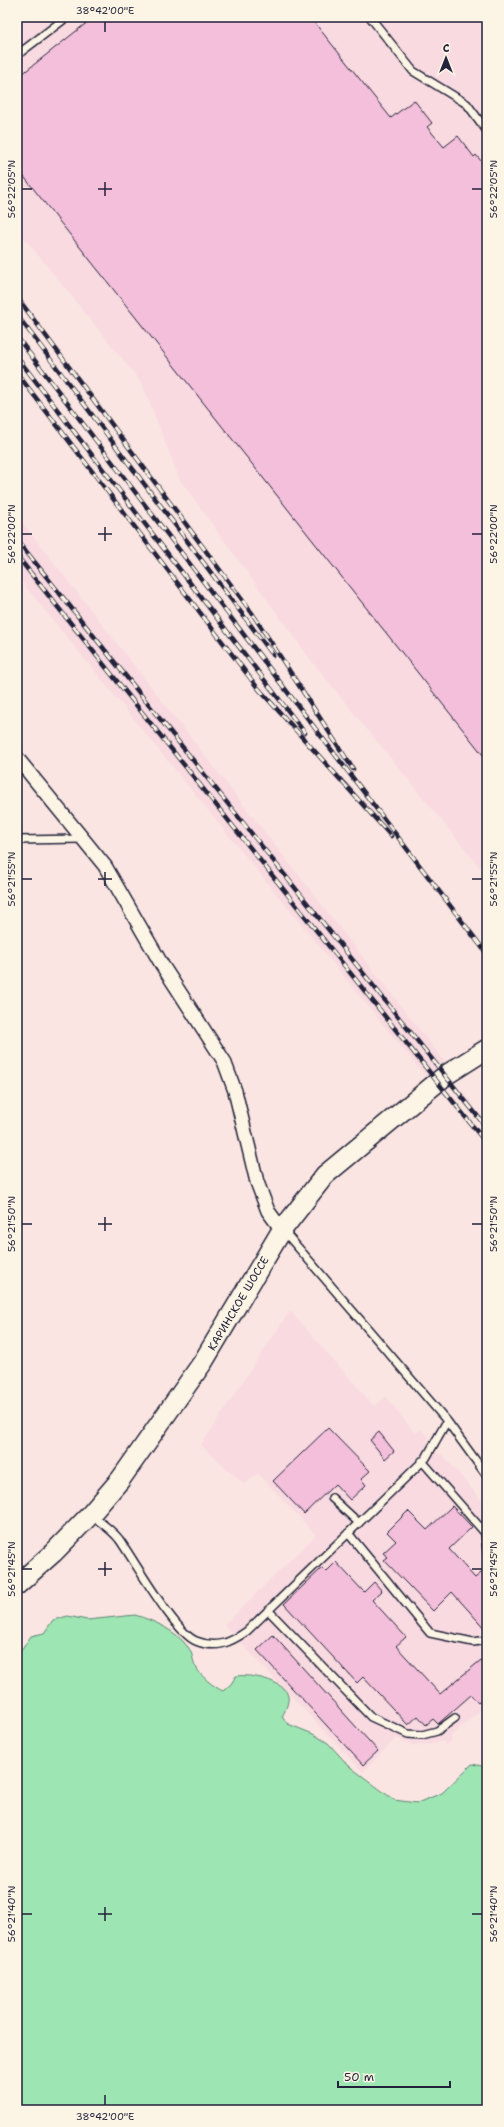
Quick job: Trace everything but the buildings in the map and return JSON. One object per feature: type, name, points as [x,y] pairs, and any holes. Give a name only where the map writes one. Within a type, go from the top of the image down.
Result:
[{"type":"street","points":[[17,758],[105,866],[162,965],[224,1061],[235,1091],[257,1182],[268,1211],[282,1230]]},
{"type":"street","name":"КАРИНСКОЕ ШОССЕ","points":[[17,1585],[53,1553],[91,1514],[120,1480],[203,1362],[282,1230],[325,1175],[446,1075],[487,1049]]},
{"type":"lane","points":[[17,56],[67,17]]},
{"type":"lane","points":[[370,17],[413,71],[467,104],[487,131]]},
{"type":"lane","points":[[17,840],[83,839]]},
{"type":"lane","points":[[282,1230],[447,1421],[487,1476]]},
{"type":"lane","points":[[91,1514],[118,1537],[178,1628],[195,1641],[212,1645],[230,1643],[247,1631],[422,1461],[447,1421]]},
{"type":"lane","points":[[422,1461],[485,1533],[487,1551]]},
{"type":"lane","points":[[332,1498],[359,1523]]},
{"type":"lane","points":[[348,1533],[430,1633],[473,1642],[487,1640]]},
{"type":"lane","points":[[268,1610],[371,1717],[408,1734],[422,1735],[437,1731],[455,1718]]},
{"type":"shaded area","points":[[17,17],[487,17],[487,876],[314,664],[180,480],[142,383],[17,229]]},
{"type":"shaded area","points":[[17,516],[444,1061],[426,1077],[17,576]]},
{"type":"shaded area","points":[[290,1311],[374,1406],[386,1397],[415,1434],[421,1429],[429,1438],[426,1441],[437,1454],[442,1454],[487,1507],[487,1705],[450,1737],[452,1741],[446,1744],[443,1741],[431,1744],[413,1745],[396,1738],[363,1772],[224,1625],[316,1535],[258,1473],[244,1484],[201,1445]]},
{"type":"green space","points":[[135,1615],[157,1623],[171,1631],[183,1641],[190,1649],[195,1664],[201,1674],[223,1691],[231,1684],[236,1676],[258,1677],[280,1686],[285,1690],[288,1696],[287,1704],[282,1717],[288,1724],[313,1734],[328,1743],[349,1766],[394,1800],[417,1803],[442,1793],[472,1764],[487,1767],[487,2110],[17,2110],[17,1653],[21,1651],[31,1636],[44,1633],[53,1620],[68,1616],[87,1620]]},
{"type":"railway","points":[[17,297],[252,613],[353,769]]},
{"type":"railway","points":[[17,315],[273,655]]},
{"type":"railway","points":[[17,337],[487,954]]},
{"type":"railway","points":[[17,357],[305,733]]},
{"type":"railway","points":[[17,373],[257,687],[391,836]]},
{"type":"railway","points":[[17,540],[487,1128]]},
{"type":"railway","points":[[17,556],[487,1144]]}]
